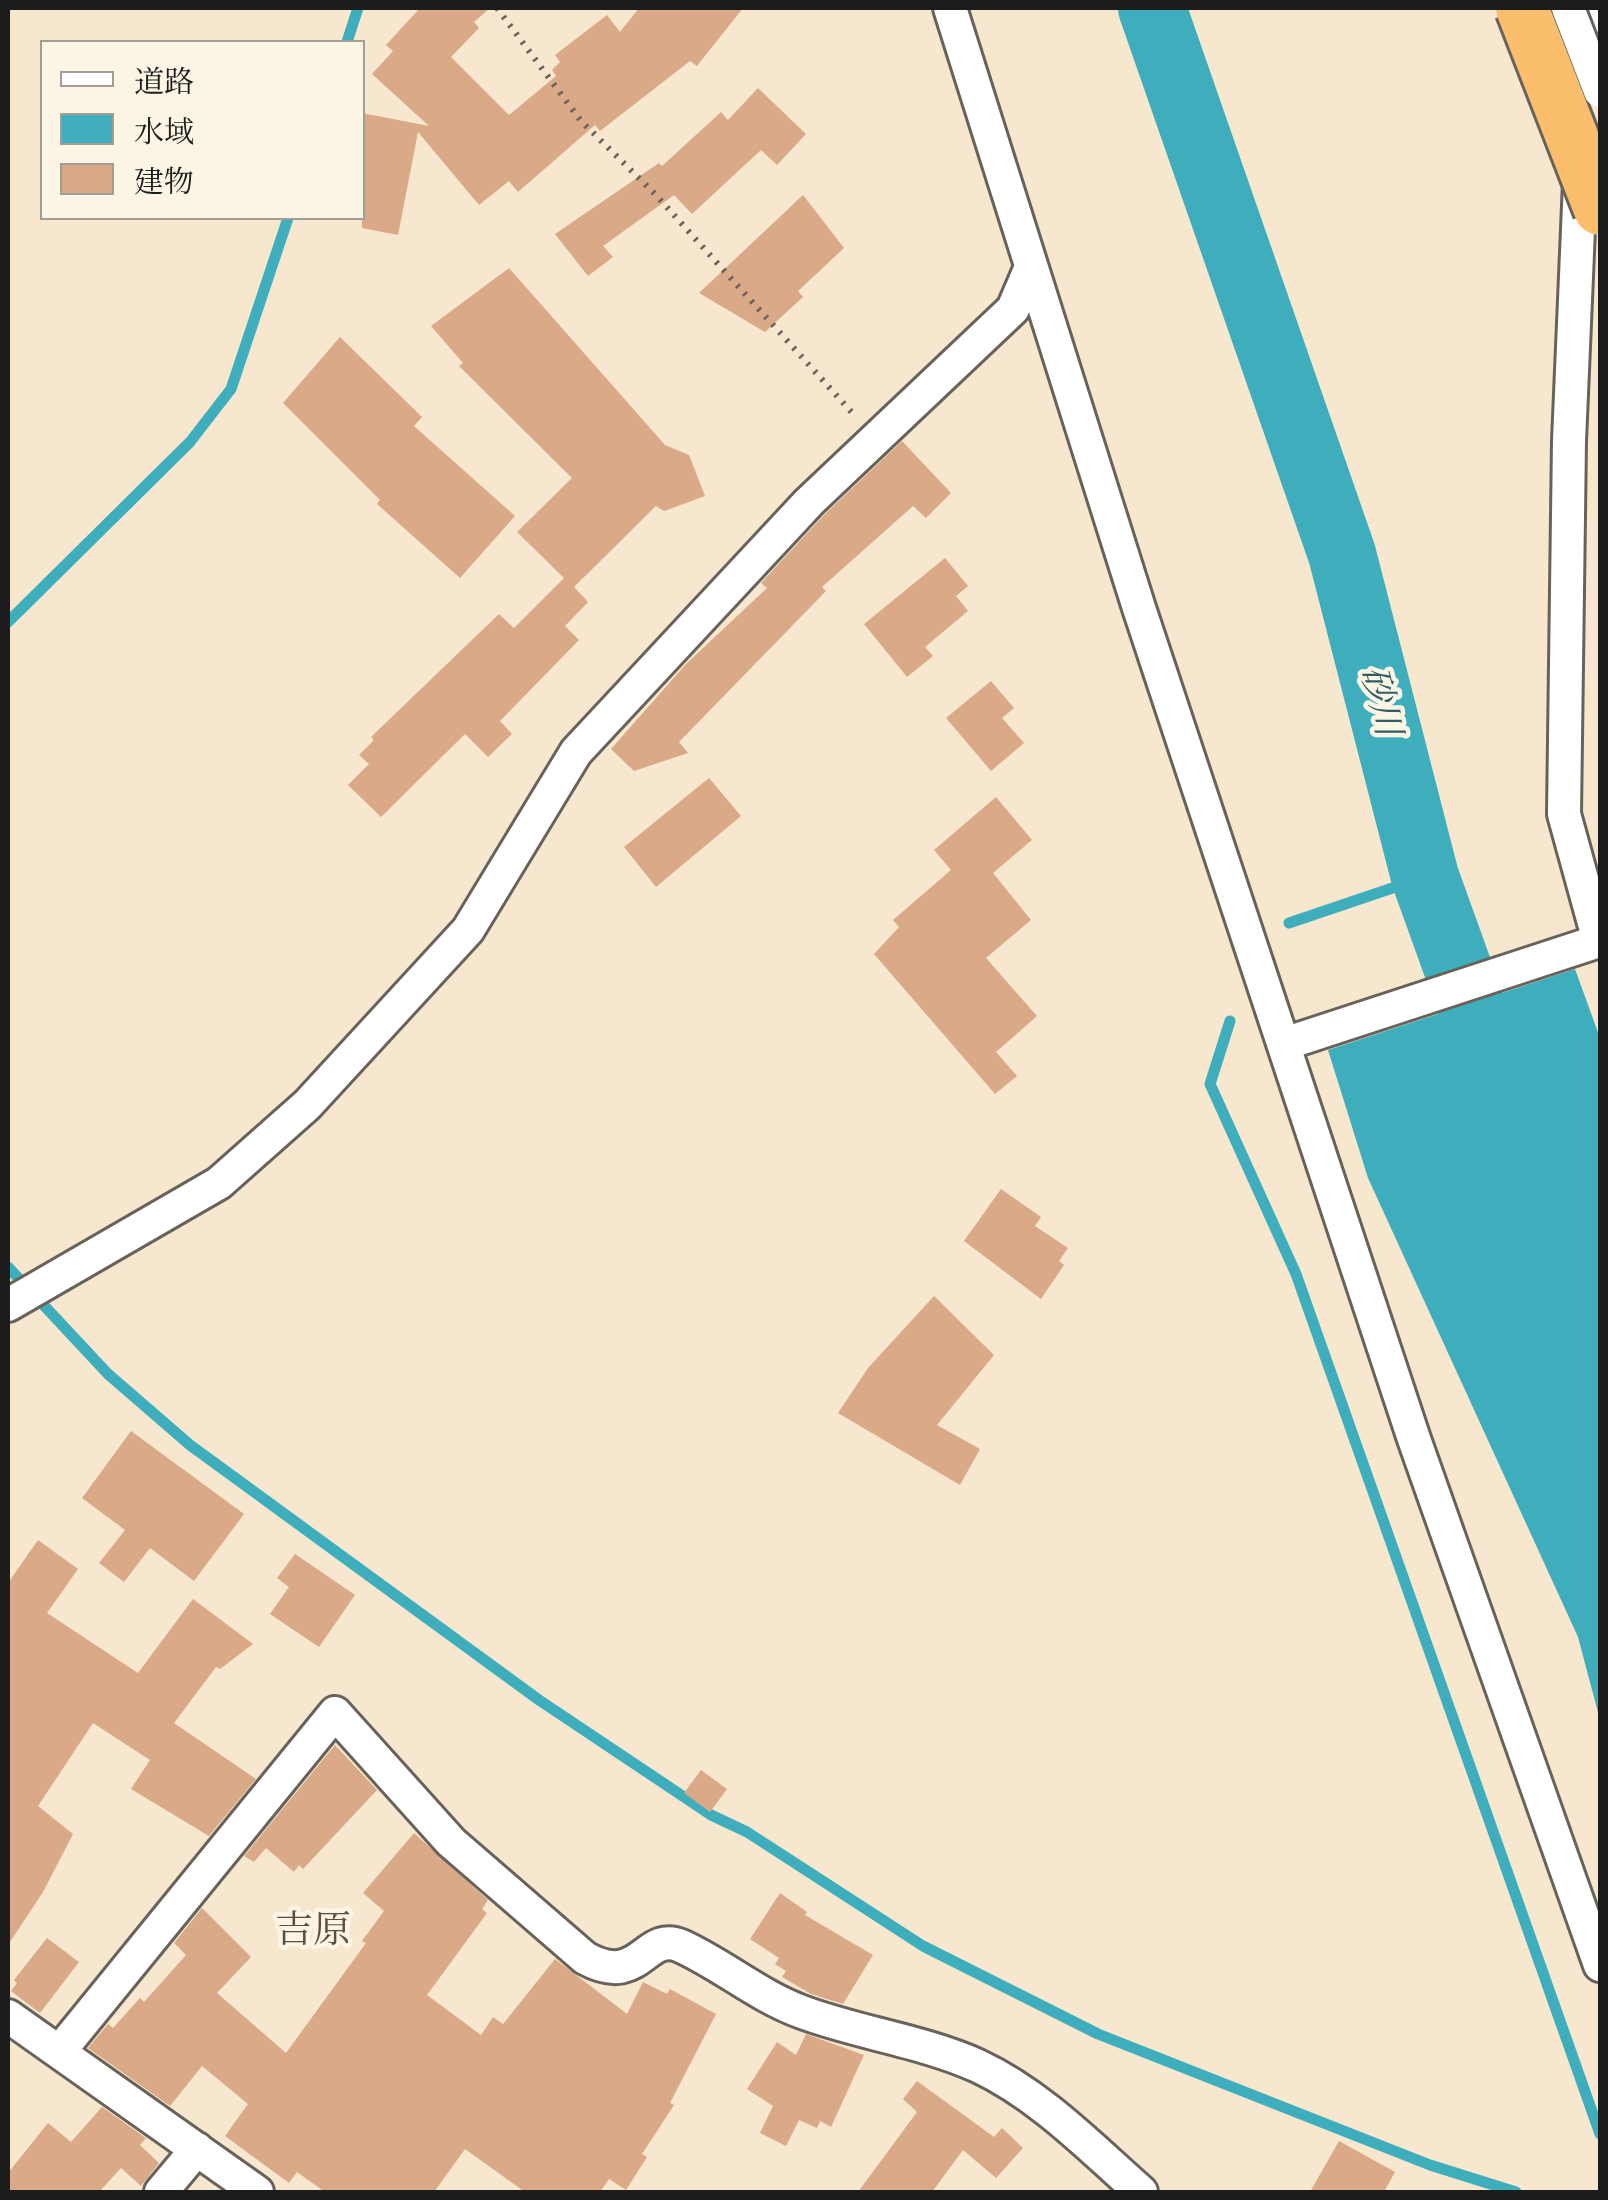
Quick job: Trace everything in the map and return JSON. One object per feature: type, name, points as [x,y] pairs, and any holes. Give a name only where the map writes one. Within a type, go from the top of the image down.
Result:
[{"type":"highway","points":[[1522,8],[1600,209]]},
{"type":"street","points":[[950,8],[1414,1439],[1600,1965]]},
{"type":"street","points":[[1284,1044],[1600,941],[1564,814],[1569,440],[1587,17]]},
{"type":"street","points":[[1587,17],[1600,91]]},
{"type":"street","points":[[24,1296],[218,1183],[307,1105],[468,930],[576,752],[875,436],[931,390],[1013,310],[1031,267]]},
{"type":"street","points":[[58,2052],[335,1713],[451,1842],[585,1958],[606,1970],[626,1968],[655,1946],[677,1944],[770,1999],[803,2013],[976,2065],[1058,2118],[1140,2192]]},
{"type":"street","points":[[8,2016],[257,2192]]},
{"type":"street","points":[[161,2192],[196,2149]]},
{"type":"path","points":[[497,8],[581,121],[655,194],[875,436]]},
{"type":"water","points":[[1575,969],[1600,1038],[1600,1720],[1578,1637],[1368,1178],[1328,1050]]},
{"type":"building","points":[[420,8],[490,8],[474,22],[479,28],[451,57],[509,115],[556,76],[552,70],[560,62],[555,55],[607,15],[620,32],[639,8],[743,8],[697,66],[690,61],[600,131],[595,125],[518,192],[509,181],[479,205],[418,132],[398,235],[362,228],[365,114],[429,126],[372,74],[393,51],[386,45]]},
{"type":"building","points":[[758,88],[806,134],[777,165],[761,150],[692,214],[674,195],[603,246],[613,257],[588,276],[555,234],[659,163],[662,166],[721,112],[728,120]]},
{"type":"building","points":[[803,195],[844,248],[798,291],[803,297],[765,332],[699,293]]},
{"type":"building","points":[[509,268],[665,445],[689,455],[705,496],[664,511],[656,506],[574,587],[588,602],[565,626],[579,640],[500,721],[512,734],[488,757],[465,734],[381,817],[348,785],[369,764],[359,755],[374,740],[371,737],[499,614],[514,628],[564,578],[517,532],[572,478],[459,366],[463,363],[431,326]]},
{"type":"building","points":[[340,337],[422,417],[414,426],[515,516],[460,578],[377,504],[380,500],[283,403]]},
{"type":"building","points":[[902,441],[951,493],[926,518],[913,506],[822,587],[826,591],[679,742],[688,753],[634,771],[611,749],[686,664],[767,588],[761,583],[823,516]]},
{"type":"building","points":[[945,558],[968,586],[956,596],[968,611],[925,647],[933,656],[907,677],[864,624]]},
{"type":"building","points":[[991,681],[1014,708],[1002,718],[1024,743],[991,771],[946,718]]},
{"type":"building","points":[[709,778],[741,816],[656,887],[624,847]]},
{"type":"building","points":[[996,797],[1032,840],[993,873],[1031,920],[986,958],[1037,1016],[996,1052],[1017,1076],[995,1094],[874,954],[899,927],[893,920],[951,870],[934,850]]},
{"type":"building","points":[[1001,1189],[1041,1217],[1035,1226],[1068,1248],[1059,1261],[1064,1265],[1041,1299],[964,1241]]},
{"type":"building","points":[[934,1296],[994,1355],[937,1425],[980,1449],[960,1485],[838,1413],[868,1368]]},
{"type":"building","points":[[131,1431],[244,1514],[194,1581],[150,1548],[124,1582],[99,1563],[125,1530],[82,1498]]},
{"type":"building","points":[[38,1540],[78,1569],[47,1613],[138,1673],[193,1599],[253,1644],[220,1669],[216,1667],[174,1723],[256,1779],[209,1836],[131,1789],[150,1760],[93,1723],[38,1806],[73,1834],[43,1892],[8,1945],[8,1583]]},
{"type":"building","points":[[295,1554],[355,1595],[319,1647],[270,1614],[289,1587],[277,1578]]},
{"type":"building","points":[[335,1745],[377,1790],[303,1869],[299,1865],[294,1872],[266,1848],[254,1862],[244,1856]]},
{"type":"building","points":[[701,1770],[727,1789],[710,1812],[684,1793]]},
{"type":"building","points":[[414,1833],[488,1900],[482,1909],[487,1913],[427,1995],[481,2035],[493,2017],[503,2024],[555,1959],[627,2014],[643,1982],[667,1994],[670,1989],[716,2014],[670,2103],[674,2105],[642,2154],[647,2157],[626,2190],[609,2179],[600,2192],[525,2192],[465,2149],[434,2192],[325,2192],[297,2172],[289,2183],[225,2136],[248,2104],[202,2066],[170,2106],[88,2048],[108,2024],[113,2028],[140,1998],[144,2002],[186,1955],[174,1943],[202,1908],[251,1957],[217,1993],[286,2053],[366,1943],[362,1941],[384,1911],[363,1893]]},
{"type":"building","points":[[780,1893],[807,1912],[805,1915],[873,1955],[843,2004],[811,1994],[782,1977],[786,1971],[775,1964],[779,1958],[750,1939]]},
{"type":"building","points":[[47,1938],[79,1962],[40,2013],[11,1991],[17,1983],[14,1980]]},
{"type":"building","points":[[806,2034],[864,2055],[831,2127],[820,2121],[817,2128],[799,2120],[786,2146],[760,2133],[773,2106],[747,2089],[777,2042],[796,2055]]},
{"type":"building","points":[[917,2081],[994,2137],[1002,2128],[1023,2148],[996,2178],[963,2150],[932,2192],[858,2192],[917,2112],[903,2099]]},
{"type":"building","points":[[102,2107],[146,2138],[140,2145],[159,2163],[141,2186],[121,2168],[99,2192],[8,2192],[8,2173],[48,2123],[71,2142]]},
{"type":"building","points":[[1339,2141],[1395,2172],[1384,2192],[1310,2192]]},
{"type":"waterway","points":[[348,40],[358,8]]},
{"type":"waterway","name":"砂川","points":[[1152,8],[1342,554],[1425,877],[1502,1091]]},
{"type":"waterway","points":[[8,622],[190,442],[231,389],[287,220]]},
{"type":"waterway","points":[[1289,923],[1425,877]]},
{"type":"waterway","points":[[1230,1021],[1210,1084],[1296,1274],[1600,2134]]},
{"type":"waterway","points":[[8,1267],[108,1374],[190,1445],[539,1700],[711,1815],[747,1832],[923,1946],[1098,2034],[1430,2165],[1516,2192]]},
{"type":"district","name":"吉原","points":[[313,1931]]}]
